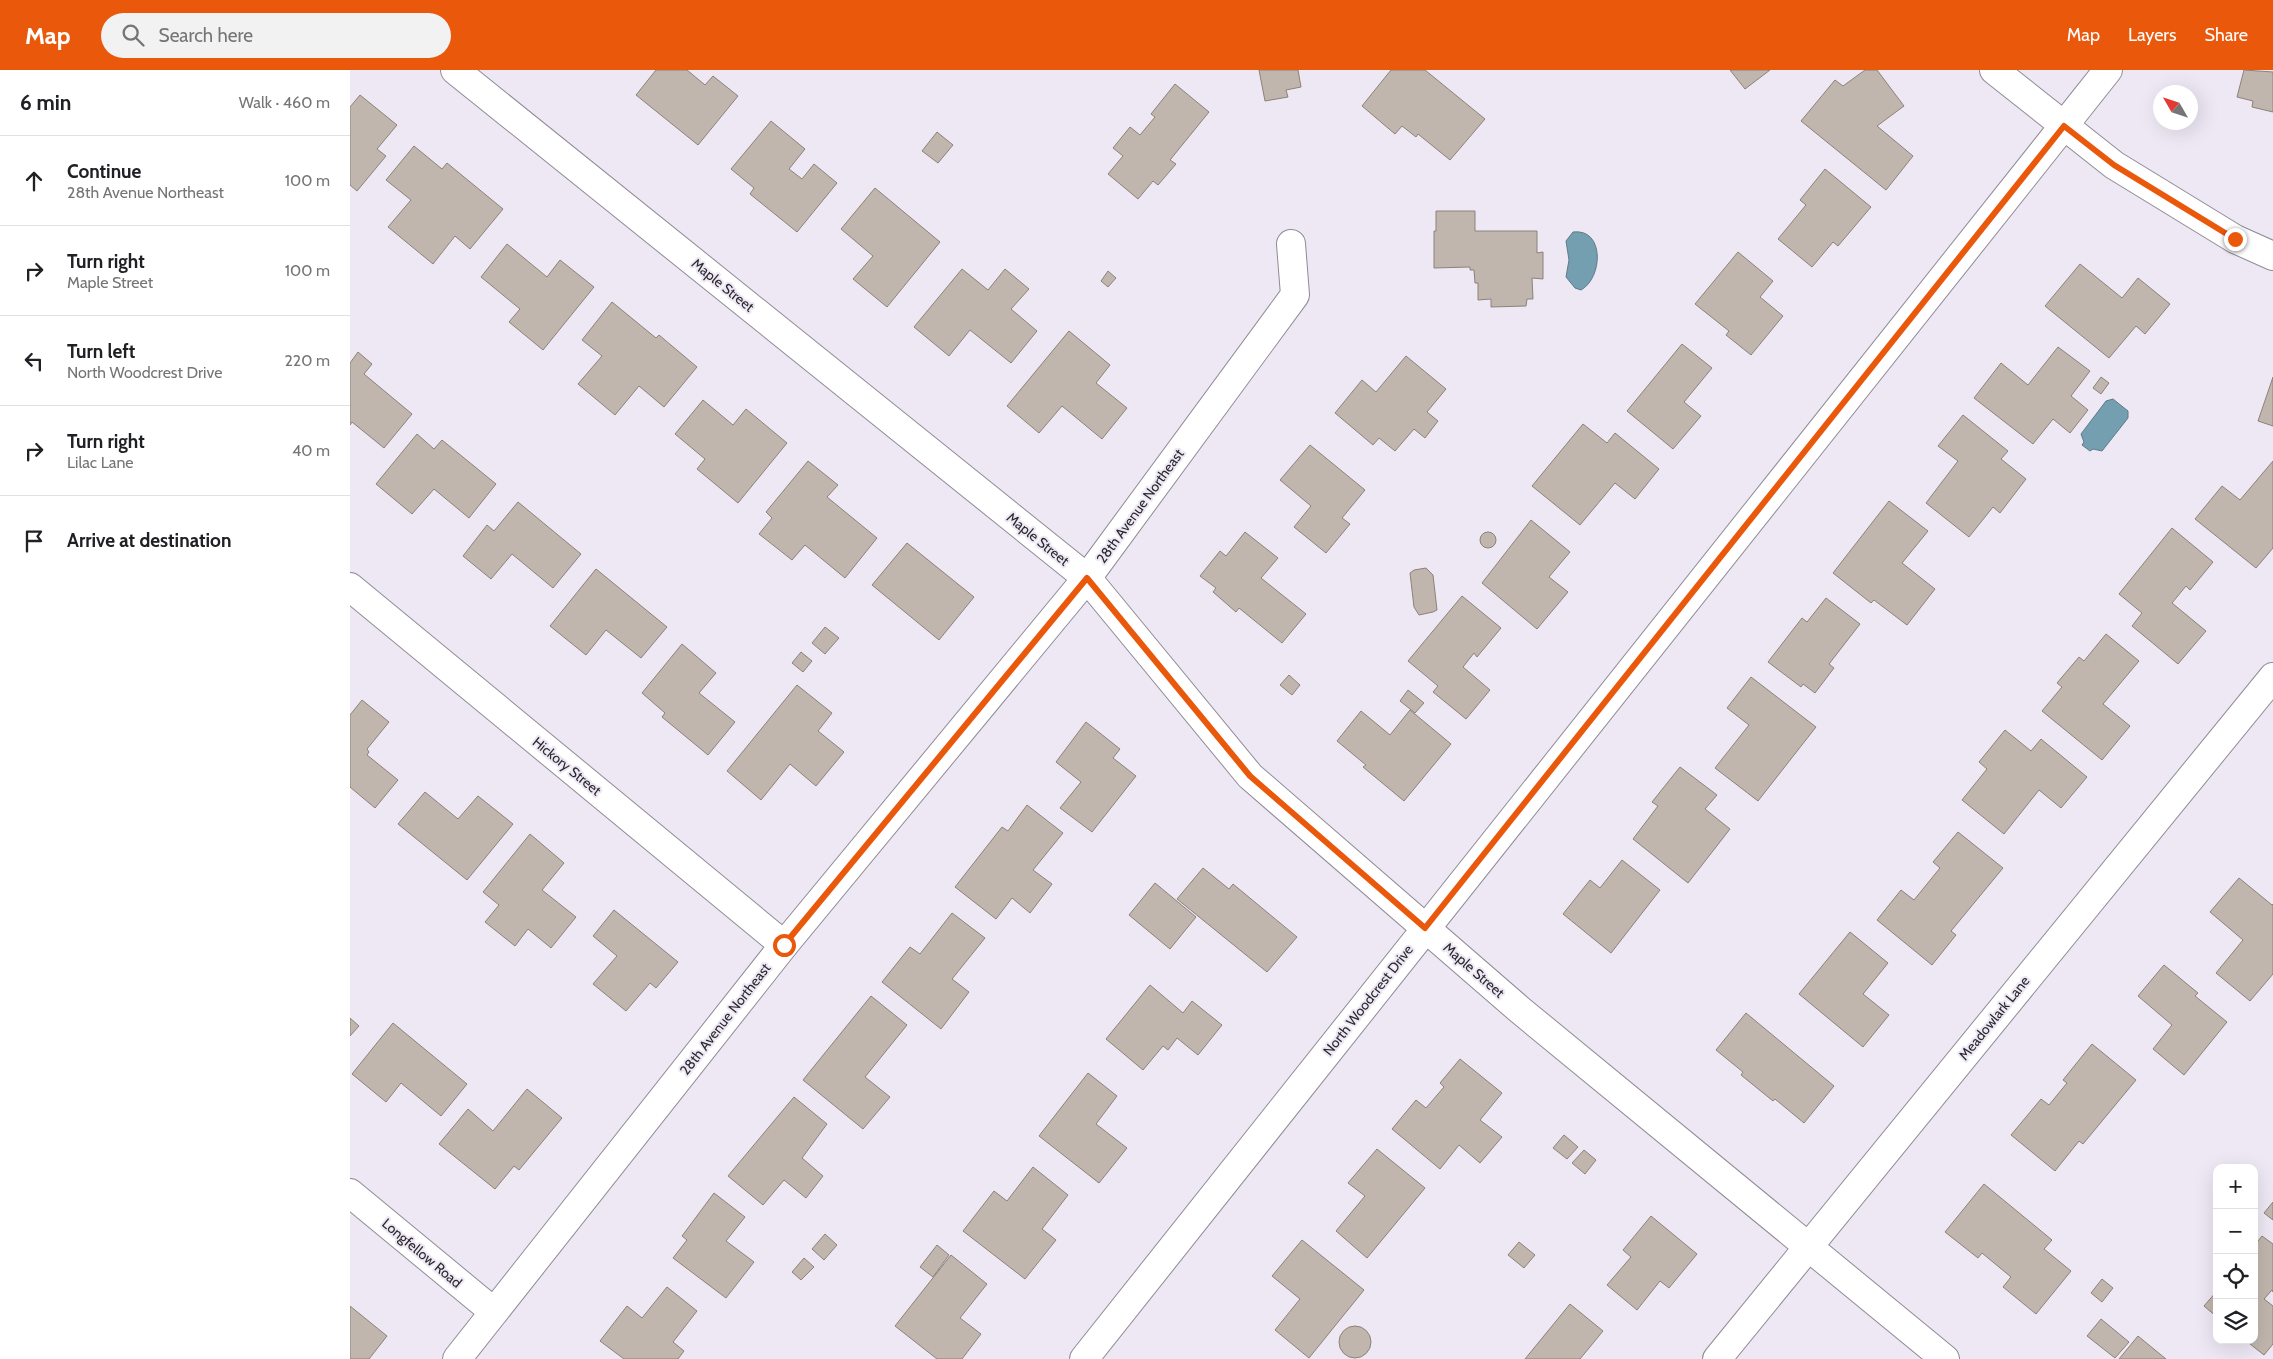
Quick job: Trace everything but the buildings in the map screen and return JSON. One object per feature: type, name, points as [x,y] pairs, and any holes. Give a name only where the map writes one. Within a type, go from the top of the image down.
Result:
[{"type":"street","name":"Maple Street","points":[[455,70],[1087,578],[1250,776],[1520,1010],[1945,1359]]},
{"type":"street","points":[[1994,70],[2114,165],[2235,239],[2273,256]]},
{"type":"street","name":"North Woodcrest Drive","points":[[1084,1359],[2108,70]]},
{"type":"street","name":"28th Avenue Northeast","points":[[457,1359],[784,945],[1087,578],[1295,295],[1291,244]]},
{"type":"street","name":"Hickory Street","points":[[350,587],[784,945]]},
{"type":"street","name":"Meadowlark Lane","points":[[1717,1359],[2273,677]]},
{"type":"street","name":"Longfellow Road","points":[[350,1193],[494,1312]]},
{"type":"water","points":[[1573,232],[1583,233],[1591,238],[1597,255],[1594,275],[1581,290],[1575,288],[1566,277],[1569,260],[1566,241]]},
{"type":"water","points":[[2113,399],[2128,411],[2128,418],[2102,451],[2093,449],[2090,451],[2082,445],[2084,442],[2081,434],[2106,401]]},
{"type":"route","points":[[784,945],[1087,578],[1250,776],[1425,928],[2064,126],[2114,165],[2235,239]]}]
